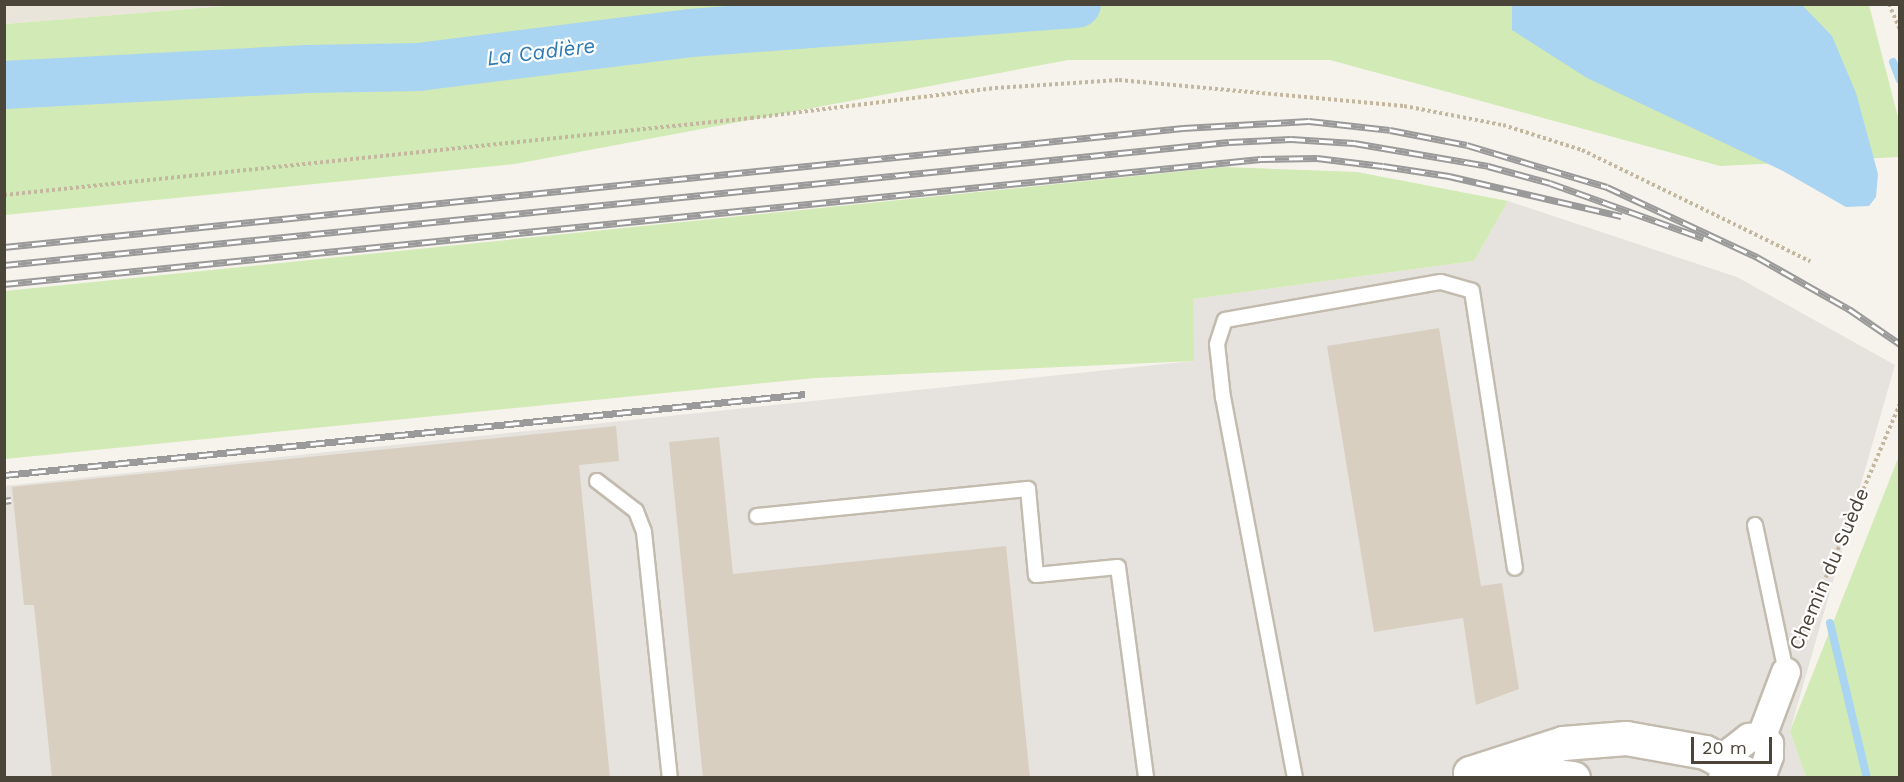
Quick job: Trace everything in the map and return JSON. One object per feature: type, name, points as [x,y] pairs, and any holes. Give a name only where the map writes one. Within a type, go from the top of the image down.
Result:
[{"type":"street","name":"Chemin du Suède","points":[[1761,777],[1769,756],[1768,744],[1762,736],[1786,672]]},
{"type":"street","points":[[1725,769],[1749,738],[1762,736]]},
{"type":"street","points":[[1465,775],[1563,743],[1589,738],[1652,741],[1725,769],[1754,777]]},
{"type":"street","points":[[1465,775],[1517,771],[1573,777]]},
{"type":"lane","points":[[1295,777],[1223,398],[1217,344],[1225,320],[1441,282],[1472,291],[1515,568]]},
{"type":"lane","points":[[597,480],[636,511],[644,532],[670,777]]},
{"type":"lane","points":[[757,516],[1028,489],[1036,575],[1118,567],[1146,777]]},
{"type":"lane","points":[[1755,525],[1786,672]]},
{"type":"path","points":[[1889,4],[1899,30]]},
{"type":"path","points":[[4,195],[751,118],[995,88],[1119,80],[1404,106],[1503,125],[1582,150],[1664,186],[1810,261]]},
{"type":"path","name":"Chemin du Suède","points":[[1786,672],[1899,403]]},
{"type":"shaded area","points":[[5,5],[237,5],[5,24]]},
{"type":"shaded area","points":[[1508,201],[1737,277],[1895,365],[1790,731],[1806,777],[5,777],[4,486],[1193,361],[1193,299],[1474,261]]},
{"type":"green space","points":[[237,5],[1869,5],[1899,121],[1899,157],[1720,166],[1330,60],[1068,60],[515,164],[5,215],[5,24]]},
{"type":"green space","points":[[1224,167],[1357,172],[1508,201],[1474,261],[1193,299],[1194,361],[815,378],[5,459],[5,291]]},
{"type":"green space","points":[[1899,456],[1899,777],[1806,777],[1790,731]]},
{"type":"water","points":[[1512,5],[1802,5],[1832,36],[1856,93],[1878,174],[1876,197],[1869,206],[1846,207],[1783,171],[1587,78],[1512,30]]},
{"type":"building","points":[[1439,328],[1481,586],[1502,583],[1519,689],[1476,705],[1463,618],[1374,632],[1327,346]]},
{"type":"building","points":[[616,426],[619,461],[579,465],[610,778],[52,778],[34,605],[24,605],[12,487]]},
{"type":"building","points":[[719,437],[733,574],[1006,546],[1030,778],[703,778],[669,442]]},
{"type":"waterway","name":"La Cadière","points":[[4,85],[309,69],[418,67],[690,33],[1077,4]]},
{"type":"waterway","points":[[1893,62],[1900,80]]},
{"type":"waterway","points":[[1830,623],[1867,778]]},
{"type":"railway","points":[[4,247],[1183,128],[1309,121],[1390,130],[1467,145],[1607,187],[1757,257],[1849,309],[1900,344]]},
{"type":"railway","points":[[4,265],[1229,142],[1291,139],[1354,143],[1488,166],[1550,183],[1703,238]]},
{"type":"railway","points":[[4,284],[1261,159],[1317,158],[1449,176],[1621,216]]},
{"type":"railway","points":[[4,475],[805,394]]},
{"type":"railway","points":[[4,501],[11,500]]}]
